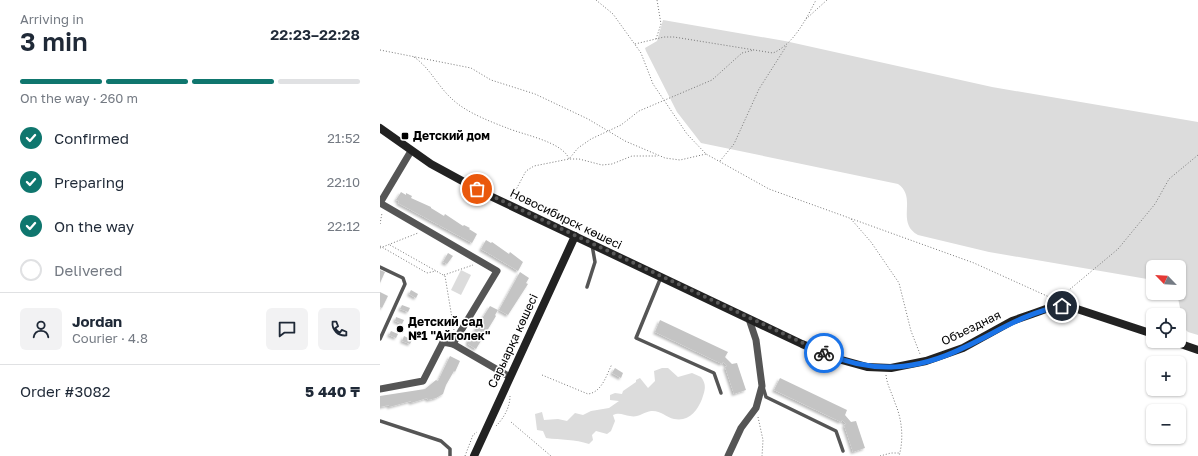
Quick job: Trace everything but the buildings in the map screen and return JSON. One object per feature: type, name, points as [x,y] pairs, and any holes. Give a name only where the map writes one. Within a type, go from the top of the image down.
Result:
[{"type":"main road","name":"Новосибирск көшесі","points":[[380,128],[431,164],[508,204],[662,278],[838,359],[866,367],[885,368]]},
{"type":"main road","name":"Сарыарқа көшесі","points":[[474,456],[575,236]]},
{"type":"main road","name":"Объездная","points":[[885,368],[917,363],[963,348],[1012,321],[1051,308],[1071,307],[1146,332]]},
{"type":"main road","points":[[1186,346],[1198,350]]},
{"type":"street","points":[[411,151],[381,204],[497,271],[454,342]]},
{"type":"street","points":[[728,456],[741,428],[756,408],[762,386],[756,340],[749,319]]},
{"type":"street","points":[[380,389],[423,381],[444,342],[454,342],[510,377]]},
{"type":"lane","points":[[587,287],[595,262],[592,244]]},
{"type":"lane","points":[[380,266],[403,278],[405,284],[380,339]]},
{"type":"lane","points":[[662,278],[636,338],[714,373],[721,394]]},
{"type":"lane","points":[[762,386],[766,396],[836,431],[843,451]]},
{"type":"lane","points":[[380,421],[441,441],[450,449],[450,456]]},
{"type":"path","points":[[596,0],[613,14],[641,53],[653,84],[687,134],[706,154],[769,189],[974,263],[1071,307]]},
{"type":"path","points":[[655,40],[661,24],[657,0]]},
{"type":"path","points":[[720,161],[734,144],[759,89],[804,21],[816,0]]},
{"type":"path","points":[[804,21],[828,0]]},
{"type":"path","points":[[635,45],[674,37],[773,53],[790,41]]},
{"type":"path","points":[[380,50],[470,68],[491,80],[535,94],[625,141],[660,156]]},
{"type":"path","points":[[569,159],[584,143],[621,125],[639,111],[712,80],[742,53],[754,50]]},
{"type":"path","points":[[414,57],[424,64],[447,94],[460,106],[507,128],[555,146],[567,153],[569,159]]},
{"type":"path","points":[[508,204],[526,171],[534,166],[569,159],[612,164],[632,156],[660,156],[680,160],[706,154]]},
{"type":"path","points":[[1063,295],[1118,249],[1155,204],[1169,179],[1198,155]]},
{"type":"path","points":[[380,224],[381,204]]},
{"type":"path","points":[[850,218],[871,242],[899,283],[911,331],[920,353],[917,363]]},
{"type":"path","points":[[380,248],[426,230]]},
{"type":"path","points":[[390,245],[445,276],[454,342]]},
{"type":"path","points":[[380,246],[427,273],[436,271]]},
{"type":"path","points":[[443,275],[481,262]]},
{"type":"path","points":[[542,375],[588,394],[595,393],[601,386],[612,364]]},
{"type":"path","points":[[885,368],[887,383],[896,404],[902,431],[899,456]]},
{"type":"path","points":[[756,408],[763,440],[762,456]]},
{"type":"path","points":[[511,422],[551,456]]},
{"type":"path","points":[[880,456],[891,453],[900,453]]},
{"type":"shaded area","points":[[663,20],[785,41],[992,87],[1198,122],[1198,335],[1186,330],[1186,308],[1180,308],[1178,300],[1186,300],[1186,260],[1146,260],[1146,279],[989,252],[918,235],[911,230],[908,224],[906,196],[904,190],[898,184],[701,143],[677,112],[646,51],[645,48],[657,41]]},
{"type":"shaded area","points":[[461,270],[471,275],[461,295],[451,290]]},
{"type":"shaded area","points":[[662,368],[668,368],[678,377],[692,373],[701,377],[703,380],[705,388],[704,393],[698,408],[692,415],[684,419],[674,419],[654,411],[636,416],[615,414],[613,415],[615,421],[611,431],[607,434],[596,431],[592,435],[593,440],[589,444],[573,440],[546,438],[543,431],[537,430],[535,414],[542,412],[544,420],[558,419],[567,421],[575,413],[583,415],[591,411],[609,408],[619,401],[610,400],[610,395],[615,393],[622,394],[623,391],[640,378],[648,388],[655,381],[654,371]]},
{"type":"way so far","points":[[477,189],[802,344],[824,353]]},
{"type":"place","name":"Детский дом","points":[[405,136]]},
{"type":"place","name":"Детский сад №1 \"Айголек\"","points":[[400,329]]},
{"type":"route","points":[[824,353],[838,359],[866,367],[891,368],[920,363],[963,348],[1012,321],[1046,309],[1062,306]]}]
